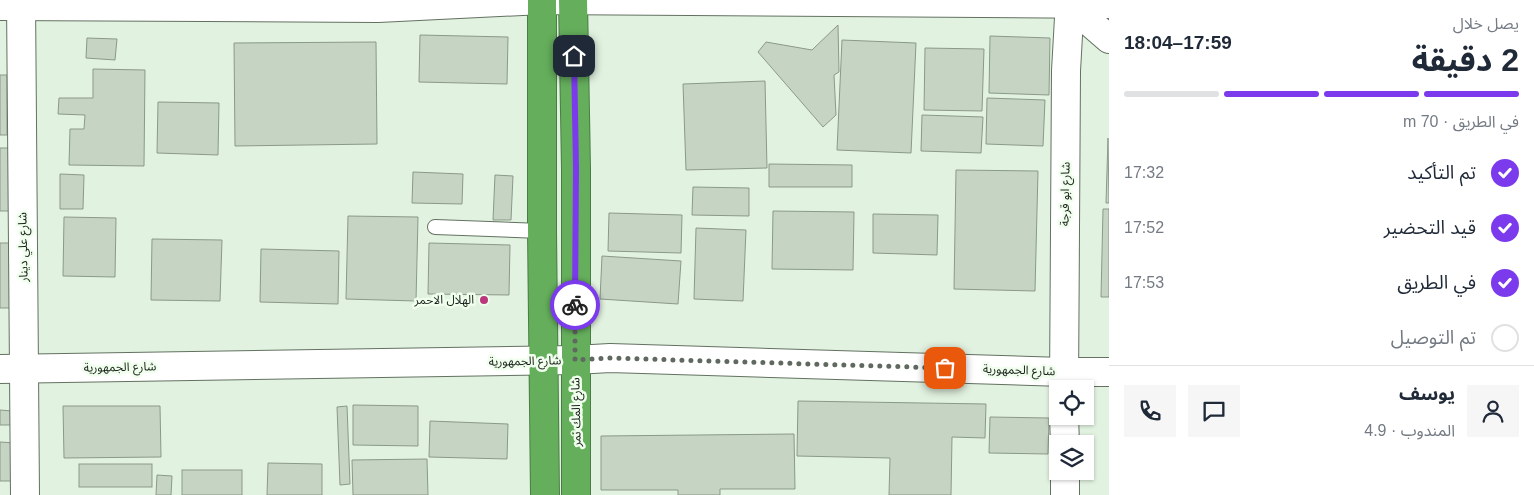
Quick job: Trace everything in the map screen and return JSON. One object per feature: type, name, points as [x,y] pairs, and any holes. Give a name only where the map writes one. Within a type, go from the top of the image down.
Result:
[{"type":"highway","points":[[542,0],[545,495]]},
{"type":"highway","name":"شارع المك نمر","points":[[574,0],[576,495]]},
{"type":"street","points":[[14,4],[378,8],[542,0],[1068,2],[1109,4]]},
{"type":"street","points":[[1068,2],[1109,39]]},
{"type":"street","name":"شارع ابو قرجة","points":[[1064,380],[1068,2]]},
{"type":"street","name":"شارع علي دينار","points":[[14,4],[12,369],[25,495]]},
{"type":"street","name":"شارع الجمهورية","points":[[12,369],[610,358],[1064,380],[1109,372]]},
{"type":"street","points":[[1065,480],[1065,495]]},
{"type":"lane","points":[[435,227],[542,231]]},
{"type":"building","points":[[838,25],[839,72],[834,75],[836,115],[823,127],[758,52],[766,42],[812,50]]},
{"type":"building","points":[[420,35],[508,37],[507,84],[419,82]]},
{"type":"building","points":[[990,36],[1050,38],[1049,95],[989,93]]},
{"type":"building","points":[[87,38],[117,39],[115,60],[86,58]]},
{"type":"building","points":[[842,40],[916,43],[911,153],[837,150]]},
{"type":"building","points":[[376,42],[377,144],[235,146],[234,43]]},
{"type":"building","points":[[925,48],[984,49],[982,111],[924,110]]},
{"type":"building","points":[[93,69],[145,70],[144,166],[69,165],[70,129],[84,129],[85,115],[58,114],[59,98],[93,98]]},
{"type":"building","points":[[0,75],[7,75],[7,135],[0,135]]},
{"type":"building","points":[[765,81],[767,168],[686,170],[683,84]]},
{"type":"building","points":[[987,98],[1045,100],[1043,146],[986,144]]},
{"type":"building","points":[[158,102],[219,103],[218,155],[157,153]]},
{"type":"building","points":[[922,115],[983,117],[981,153],[921,151]]},
{"type":"building","points":[[1108,138],[1109,203],[1106,203]]},
{"type":"building","points":[[0,148],[9,148],[9,211],[0,211]]},
{"type":"building","points":[[769,164],[852,165],[852,187],[769,187]]},
{"type":"building","points":[[956,170],[1038,171],[1035,291],[954,289]]},
{"type":"building","points":[[413,172],[463,174],[462,204],[412,203]]},
{"type":"building","points":[[60,174],[84,175],[83,209],[60,209]]},
{"type":"building","points":[[495,175],[513,176],[511,220],[493,220]]},
{"type":"building","points":[[693,187],[749,188],[749,216],[692,215]]},
{"type":"building","points":[[1103,209],[1109,209],[1109,297],[1101,297]]},
{"type":"building","points":[[773,211],[854,212],[853,270],[772,269]]},
{"type":"building","points":[[609,213],[682,215],[681,253],[608,251]]},
{"type":"building","points":[[873,214],[938,215],[937,255],[873,253]]},
{"type":"building","points":[[348,216],[418,217],[416,301],[346,299]]},
{"type":"building","points":[[64,217],[116,218],[115,277],[63,276]]},
{"type":"building","points":[[696,228],[746,230],[743,301],[694,299]]},
{"type":"building","points":[[152,239],[222,240],[220,301],[151,300]]},
{"type":"building","points":[[0,243],[14,243],[13,308],[0,308]]},
{"type":"building","points":[[429,243],[510,245],[509,295],[428,294]]},
{"type":"building","points":[[261,249],[339,251],[338,304],[260,302]]},
{"type":"building","points":[[602,256],[681,261],[678,304],[600,299]]},
{"type":"building","points":[[798,401],[986,404],[985,438],[952,437],[951,495],[889,495],[890,458],[797,456]]},
{"type":"building","points":[[353,405],[418,406],[418,446],[353,445]]},
{"type":"building","points":[[63,406],[160,406],[161,457],[64,458]]},
{"type":"building","points":[[347,406],[350,484],[340,485],[337,407]]},
{"type":"building","points":[[0,410],[12,411],[12,425],[0,425]]},
{"type":"building","points":[[990,417],[1049,418],[1048,454],[989,453]]},
{"type":"building","points":[[430,421],[508,424],[507,459],[429,457]]},
{"type":"building","points":[[794,434],[795,489],[720,489],[720,495],[678,495],[678,490],[601,490],[601,436]]},
{"type":"building","points":[[0,442],[15,443],[15,481],[0,481]]},
{"type":"building","points":[[427,459],[428,495],[353,495],[352,460]]},
{"type":"building","points":[[268,463],[322,464],[322,495],[267,495]]},
{"type":"building","points":[[79,464],[152,464],[152,487],[79,487]]},
{"type":"building","points":[[182,470],[242,470],[242,495],[182,495]]},
{"type":"building","points":[[157,475],[172,476],[171,495],[156,495]]},
{"type":"way so far","points":[[575,305],[575,360],[610,358],[945,368]]},
{"type":"place","name":"الهلال الاحمر","points":[[484,300]]},
{"type":"route","points":[[574,56],[576,168],[575,305]]}]
